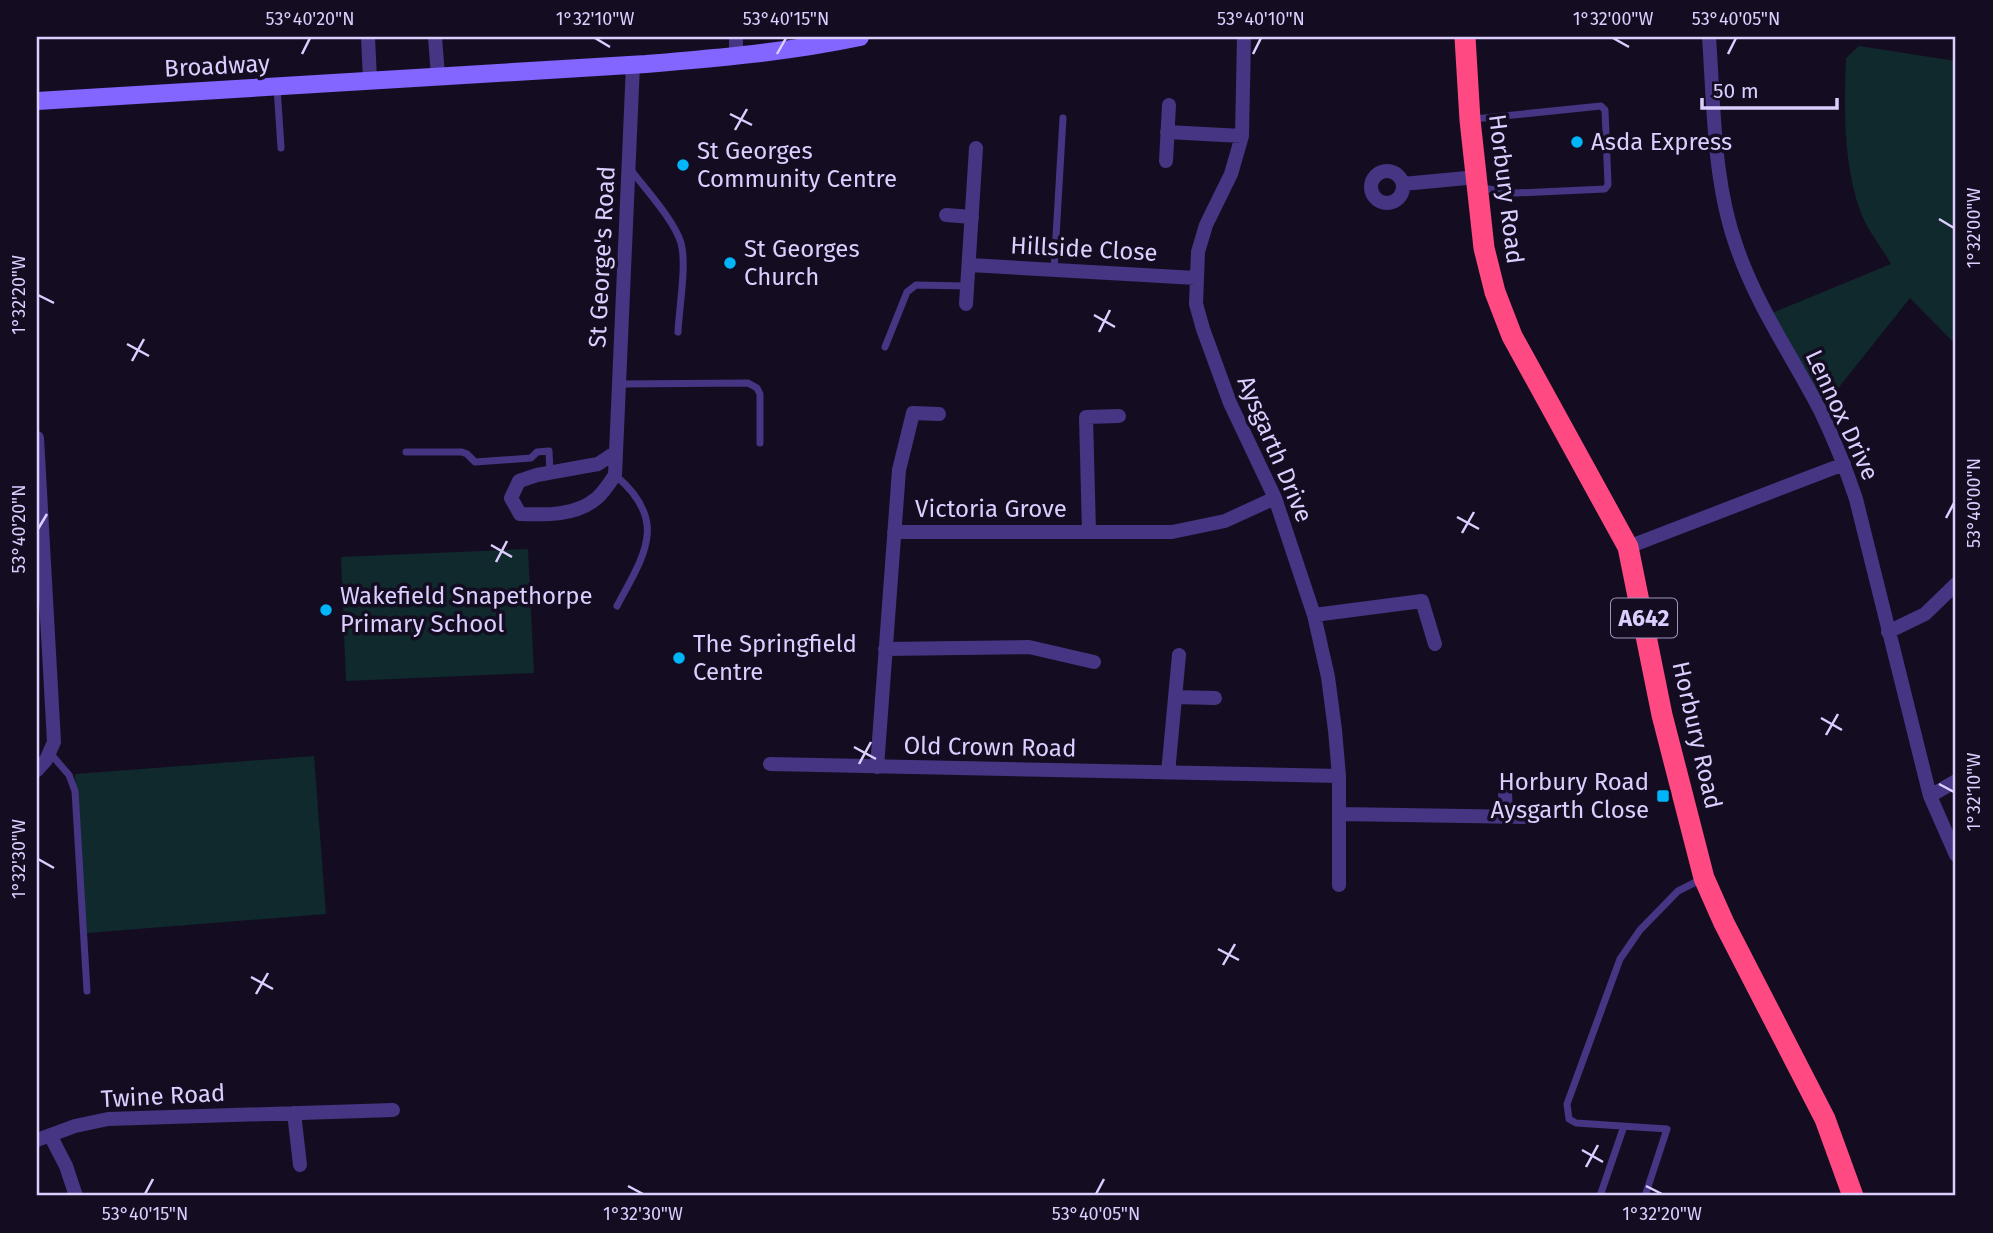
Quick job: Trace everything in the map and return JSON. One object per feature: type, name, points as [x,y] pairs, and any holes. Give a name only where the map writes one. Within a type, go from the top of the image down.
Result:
[{"type":"highway","name":"Horbury Road","points":[[1465,37],[1470,120],[1484,248],[1495,292],[1512,336],[1628,547],[1662,715],[1704,878],[1724,923],[1825,1119],[1853,1196]]},
{"type":"street","points":[[368,37],[370,80]]},
{"type":"street","points":[[435,37],[438,76]]},
{"type":"street","points":[[736,37],[736,56]]},
{"type":"street","name":"Broadway","points":[[37,101],[633,65],[736,56],[860,37]]},
{"type":"street","name":"Aysgarth Drive","points":[[1244,37],[1242,136],[1231,174],[1206,225],[1198,252],[1196,304],[1230,403],[1275,498],[1314,615],[1328,677],[1339,776],[1339,885]]},
{"type":"street","name":"Lennox Drive","points":[[1709,37],[1717,153],[1725,204],[1736,247],[1752,286],[1820,411],[1844,464],[1856,499],[1930,796],[1956,855]]},
{"type":"street","name":"St George's Road","points":[[615,475],[633,65]]},
{"type":"street","points":[[1166,161],[1169,105]]},
{"type":"street","points":[[1167,132],[1242,136]]},
{"type":"street","points":[[966,304],[976,148]]},
{"type":"street","points":[[1403,184],[1477,182]]},
{"type":"street","points":[[946,215],[972,217]]},
{"type":"street","name":"Hillside Close","points":[[970,265],[1196,278]]},
{"type":"street","name":"Victoria Grove","points":[[877,767],[899,470],[913,413],[939,414]]},
{"type":"street","name":"Victoria Grove","points":[[1089,532],[1086,417],[1119,416]]},
{"type":"street","points":[[37,438],[41,586],[54,719],[54,742],[37,770]]},
{"type":"street","points":[[615,475],[598,498],[575,511],[550,515],[520,514],[511,498],[519,481],[598,464],[616,452]]},
{"type":"street","points":[[1628,547],[1844,464]]},
{"type":"street","name":"Victoria Grove","points":[[894,533],[1172,532],[1225,521],[1275,498]]},
{"type":"street","points":[[1888,632],[1925,614],[1956,584]]},
{"type":"street","points":[[1314,615],[1422,601],[1435,644]]},
{"type":"street","points":[[885,649],[1029,647],[1094,662]]},
{"type":"street","points":[[1168,773],[1179,656]]},
{"type":"street","points":[[1175,697],[1215,698]]},
{"type":"street","name":"Old Crown Road","points":[[770,764],[1339,776]]},
{"type":"street","points":[[1930,796],[1956,781]]},
{"type":"street","points":[[1505,791],[1506,816]]},
{"type":"street","points":[[1340,814],[1532,817]]},
{"type":"street","name":"Twine Road","points":[[43,1137],[108,1119],[393,1110]]},
{"type":"street","points":[[295,1113],[300,1165]]},
{"type":"street","points":[[43,1137],[66,1166],[76,1196]]},
{"type":"lane","points":[[277,87],[281,148]]},
{"type":"lane","points":[[1470,120],[1601,106],[1605,110],[1608,185],[1605,189],[1516,193],[1477,182]]},
{"type":"lane","points":[[1054,270],[1063,118]]},
{"type":"lane","points":[[629,168],[671,224],[680,241],[683,254],[678,331]]},
{"type":"lane","points":[[885,347],[907,292],[916,285],[967,286]]},
{"type":"lane","points":[[619,384],[748,383],[757,388],[760,394],[760,443]]},
{"type":"lane","points":[[406,452],[462,452],[475,462],[531,458],[537,452],[549,451],[550,473]]},
{"type":"lane","points":[[615,475],[634,491],[649,529],[646,550],[617,606]]},
{"type":"lane","points":[[50,752],[69,775],[75,791],[87,991]]},
{"type":"lane","points":[[1645,1196],[1667,1129],[1576,1123],[1569,1119],[1567,1104],[1620,959],[1640,930],[1678,891],[1704,878]]},
{"type":"lane","points":[[1600,1196],[1624,1126]]},
{"type":"green space","points":[[1859,46],[1956,61],[1956,345],[1910,298],[1820,411],[1767,315],[1891,264],[1861,213],[1848,156],[1845,116],[1846,58]]},
{"type":"green space","points":[[528,549],[534,673],[346,681],[341,557]]},
{"type":"green space","points":[[314,756],[326,914],[87,933],[75,774]]},
{"type":"place","name":"Asda Express","points":[[1577,142]]},
{"type":"place","name":"St Georges Community Centre","points":[[683,165]]},
{"type":"place","name":"St Georges Church","points":[[730,263]]},
{"type":"place","name":"Wakefield Snapethorpe Primary School","points":[[326,610]]},
{"type":"place","name":"The Springfield Centre","points":[[679,658]]},
{"type":"place","name":"Horbury Road Aysgarth Close","points":[[1663,796]]}]
